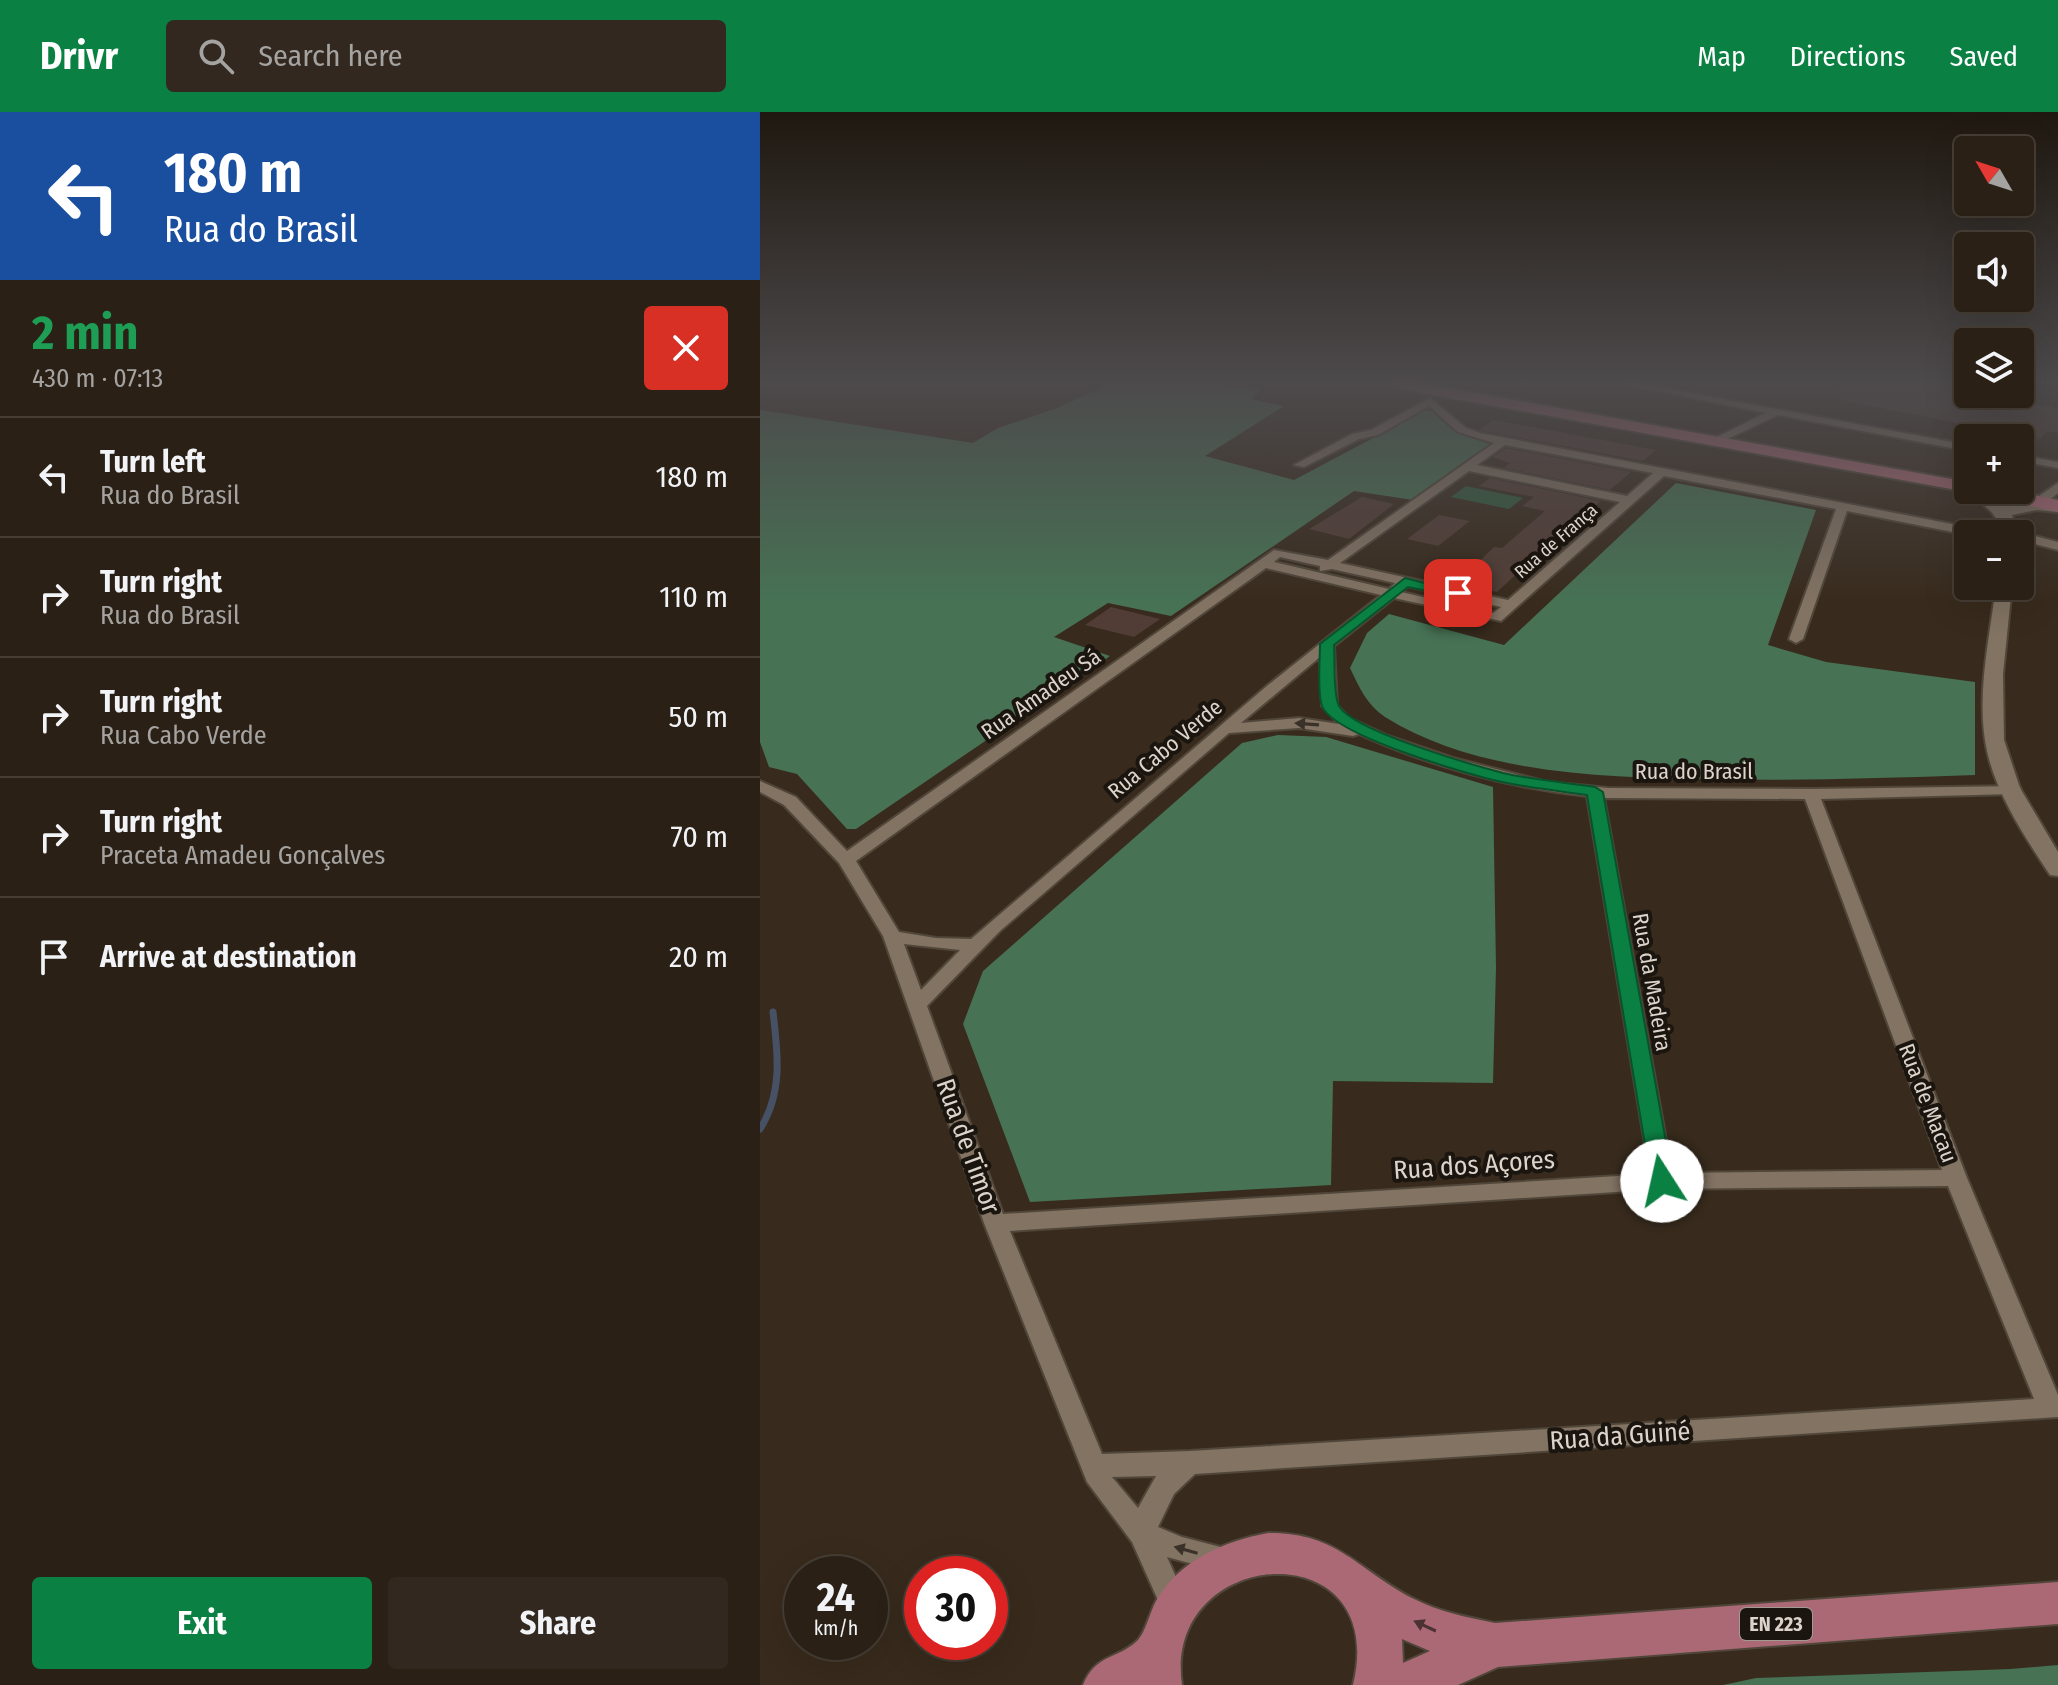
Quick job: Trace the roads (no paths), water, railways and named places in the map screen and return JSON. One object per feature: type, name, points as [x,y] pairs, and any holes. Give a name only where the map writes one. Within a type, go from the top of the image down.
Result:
[{"type":"main road","points":[[1812,456],[1954,484]]},
{"type":"main road","name":"EN 223","points":[[1106,1685],[1159,1669],[1165,1630],[1176,1608],[1192,1589],[1232,1562],[1279,1553],[1303,1556],[1334,1569],[1360,1591],[1430,1630],[1495,1645],[2058,1603]]},
{"type":"main road","name":"EN 223","points":[[1360,1591],[1372,1611],[1379,1633],[1382,1657],[1376,1685]]},
{"type":"main road","name":"EN 223","points":[[1406,1685],[1495,1645]]},
{"type":"street","points":[[1300,465],[1317,456]]},
{"type":"street","points":[[1314,576],[1482,456]]},
{"type":"street","points":[[1578,456],[1954,529]]},
{"type":"street","points":[[2034,461],[2058,465]]},
{"type":"street","points":[[1468,467],[1630,500]]},
{"type":"street","name":"Rua de França","points":[[1511,605],[1661,472]]},
{"type":"street","points":[[2021,520],[2024,514],[2048,505],[2058,487]]},
{"type":"street","points":[[1796,639],[1842,508]]},
{"type":"street","points":[[2034,539],[2058,546]]},
{"type":"street","points":[[1263,563],[1278,553],[1511,605]]},
{"type":"street","points":[[1263,563],[1496,618],[1511,605]]},
{"type":"street","name":"Rua Amadeu Sá","points":[[846,860],[1263,563]]},
{"type":"street","name":"Rua Cabo Verde","points":[[917,1005],[974,945],[1225,729],[1405,582]]},
{"type":"street","points":[[2003,600],[1992,713],[2000,763],[2058,870]]},
{"type":"street","name":"Rua do Brasil","points":[[1327,644],[1330,706],[1344,721],[1383,739]]},
{"type":"street","name":"Rua do Brasil","points":[[1225,729],[1299,723],[1334,726],[1503,778],[1595,792],[1811,794],[2013,789]]},
{"type":"street","name":"Rua de Timor","points":[[760,786],[790,801],[846,860],[892,936],[995,1223],[1100,1482],[1142,1533],[1176,1608]]},
{"type":"street","name":"Rua da Madeira","points":[[1595,792],[1662,1181]]},
{"type":"street","name":"Rua de Macau","points":[[1811,794],[1956,1178],[2051,1409]]},
{"type":"street","points":[[892,936],[936,944],[974,945]]},
{"type":"street","name":"Rua dos Açores","points":[[995,1223],[1662,1181],[1956,1178]]},
{"type":"street","name":"Rua da Guiné","points":[[1094,1466],[1190,1463],[2051,1409]]},
{"type":"street","points":[[1142,1533],[1154,1498],[1169,1478],[1190,1463]]},
{"type":"street","name":"Rua de Timor","points":[[1142,1533],[1180,1549],[1232,1562]]},
{"type":"waterway","points":[[760,1129],[776,1087],[773,1012]]}]
